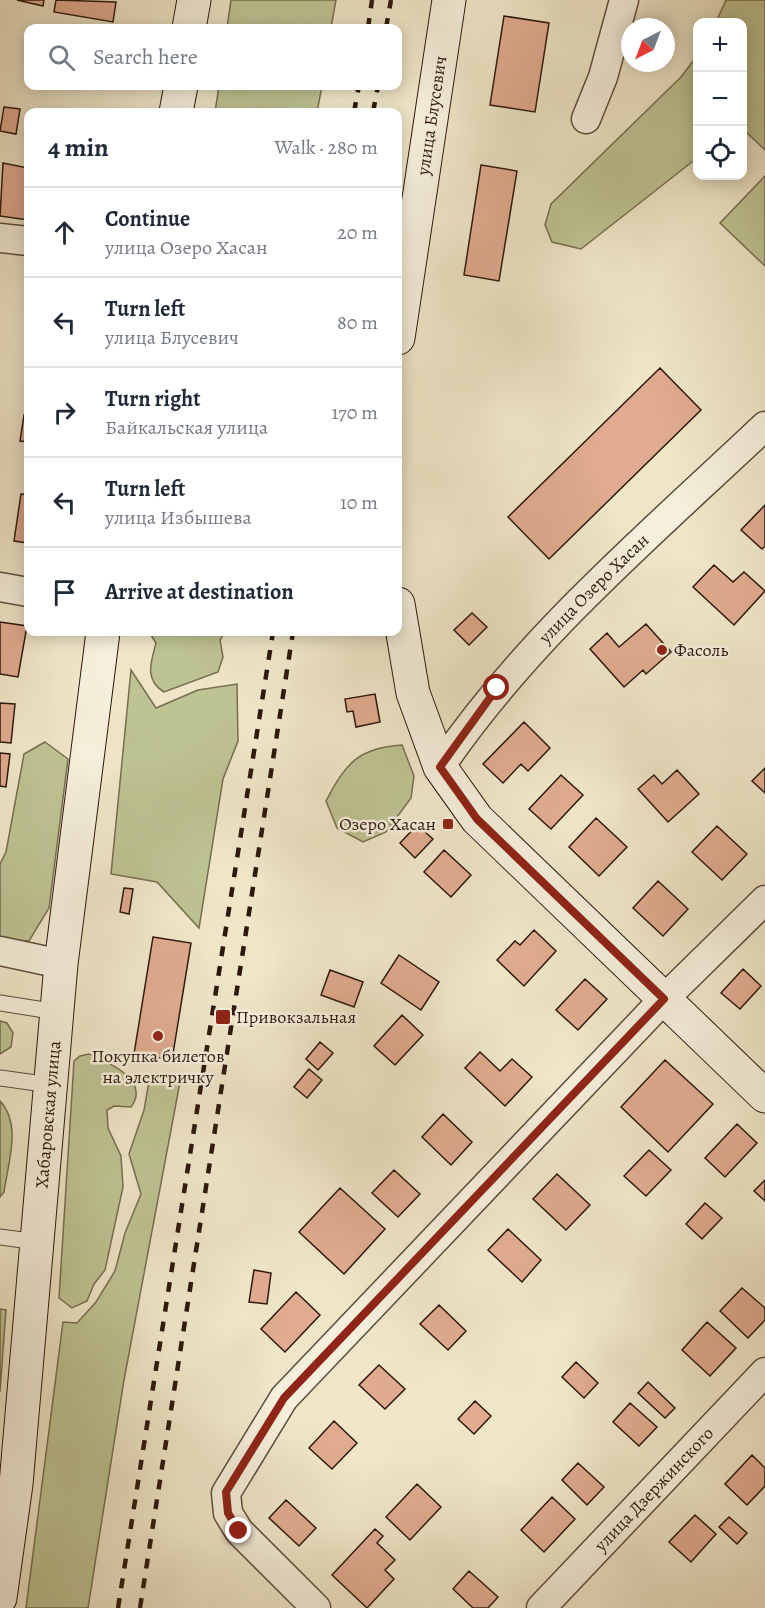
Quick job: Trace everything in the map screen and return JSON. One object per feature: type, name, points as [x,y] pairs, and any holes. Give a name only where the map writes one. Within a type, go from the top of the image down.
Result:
[{"type":"main road","points":[[190,24],[194,0]]},
{"type":"main road","name":"улица Блусевич","points":[[402,311],[449,0]]},
{"type":"main road","points":[[177,108],[179,90]]},
{"type":"main road","points":[[402,628],[413,693],[440,767],[477,819],[765,1095]]},
{"type":"main road","name":"Хабаровская улица","points":[[0,1598],[16,1484],[61,964],[102,636]]},
{"type":"street","points":[[586,119],[603,77],[624,0]]},
{"type":"street","points":[[0,238],[24,241]]},
{"type":"street","name":"улица Озеро Хасан","points":[[440,767],[497,688],[559,622],[765,426]]},
{"type":"street","points":[[0,587],[24,591]]},
{"type":"street","points":[[316,1608],[239,1531],[228,1513],[226,1492],[284,1398],[664,999],[765,900]]},
{"type":"street","points":[[0,951],[61,964]]},
{"type":"street","name":"улица Дзержинского","points":[[541,1608],[765,1372]]},
{"type":"lane","points":[[0,1003],[57,1012]]},
{"type":"lane","points":[[0,1077],[51,1084]]},
{"type":"lane","points":[[0,1237],[37,1242]]},
{"type":"green space","points":[[231,0],[336,0],[332,24],[228,24]]},
{"type":"green space","points":[[726,0],[765,0],[765,150],[747,133],[747,18],[718,18]]},
{"type":"green space","points":[[693,61],[693,161],[581,249],[552,242],[545,225],[551,204],[681,77]]},
{"type":"green space","points":[[218,90],[321,90],[318,108],[216,108]]},
{"type":"green space","points":[[765,176],[765,266],[720,223]]},
{"type":"green space","points":[[152,636],[222,636],[220,640],[223,657],[218,672],[164,692],[151,676],[156,643]]},
{"type":"green space","points":[[131,670],[156,708],[198,690],[237,684],[238,741],[223,779],[199,928],[157,882],[111,874]]},
{"type":"green space","points":[[45,742],[68,759],[49,908],[29,941],[0,939],[0,864],[6,852],[24,754]]},
{"type":"green space","points":[[402,745],[414,776],[411,798],[386,832],[363,842],[337,828],[326,801],[347,767],[364,754],[374,750]]},
{"type":"green space","points":[[0,1021],[7,1023],[13,1033],[11,1047],[0,1054]]},
{"type":"green space","points":[[89,1054],[125,1073],[136,1088],[136,1097],[131,1107],[114,1106],[107,1110],[108,1128],[121,1156],[123,1187],[105,1270],[94,1284],[87,1301],[72,1308],[59,1298],[74,1061],[80,1056]]},
{"type":"green space","points":[[150,1076],[180,1082],[124,1380],[88,1608],[26,1608],[63,1322],[77,1323],[96,1302],[115,1271],[125,1233],[141,1194],[129,1154],[144,1110]]},
{"type":"green space","points":[[0,1101],[7,1110],[12,1144],[4,1192],[0,1197]]},
{"type":"green space","points":[[0,1309],[6,1310],[0,1392]]},
{"type":"building","points":[[17,0],[44,0],[43,6]]},
{"type":"building","points":[[56,0],[116,2],[113,22],[54,12]]},
{"type":"building","points":[[504,16],[549,23],[535,112],[490,105]]},
{"type":"building","points":[[4,107],[20,109],[16,134],[0,131]]},
{"type":"building","points":[[3,163],[24,167],[24,219],[0,216]]},
{"type":"building","points":[[481,165],[517,171],[499,281],[464,275]]},
{"type":"building","points":[[660,368],[701,410],[549,559],[508,517]]},
{"type":"building","points":[[24,415],[24,442],[20,441]]},
{"type":"building","points":[[21,494],[24,494],[24,542],[14,541]]},
{"type":"building","points":[[765,505],[765,546],[762,549],[741,530]]},
{"type":"building","points":[[714,565],[733,582],[744,572],[765,591],[734,625],[693,587]]},
{"type":"building","points":[[472,613],[487,627],[469,645],[454,630]]},
{"type":"building","points":[[0,622],[24,626],[25,636],[18,677],[0,674]]},
{"type":"building","points":[[646,624],[671,652],[646,674],[643,670],[624,687],[590,649],[607,633],[619,647]]},
{"type":"building","points":[[375,694],[380,722],[356,727],[353,711],[347,712],[345,699]]},
{"type":"building","points":[[0,703],[15,704],[11,743],[0,742]]},
{"type":"building","points":[[524,722],[550,748],[528,771],[521,764],[503,783],[483,764]]},
{"type":"building","points":[[0,753],[10,754],[6,787],[0,786]]},
{"type":"building","points":[[765,768],[765,793],[752,781]]},
{"type":"building","points":[[677,770],[699,794],[668,822],[638,789],[654,775],[662,784]]},
{"type":"building","points":[[561,775],[583,795],[551,829],[529,809]]},
{"type":"building","points":[[596,818],[627,847],[599,876],[569,847]]},
{"type":"building","points":[[417,825],[433,839],[415,858],[400,843]]},
{"type":"building","points":[[717,826],[747,854],[722,880],[692,852]]},
{"type":"building","points":[[444,850],[471,875],[451,897],[424,872]]},
{"type":"building","points":[[658,881],[688,909],[663,936],[633,908]]},
{"type":"building","points":[[124,888],[133,889],[129,914],[120,912]]},
{"type":"building","points":[[534,930],[556,951],[524,986],[497,960],[515,941],[520,945]]},
{"type":"building","points":[[153,937],[191,943],[172,1060],[134,1054]]},
{"type":"building","points":[[399,955],[439,982],[421,1010],[381,983]]},
{"type":"building","points":[[743,969],[761,986],[740,1009],[721,993]]},
{"type":"building","points":[[330,970],[363,982],[354,1007],[321,995]]},
{"type":"building","points":[[585,979],[607,999],[578,1030],[556,1010]]},
{"type":"building","points":[[402,1015],[423,1035],[395,1065],[374,1046]]},
{"type":"building","points":[[320,1042],[333,1053],[318,1070],[306,1059]]},
{"type":"building","points":[[480,1052],[500,1071],[512,1059],[532,1077],[505,1106],[465,1068]]},
{"type":"building","points":[[665,1060],[713,1104],[668,1152],[621,1107]]},
{"type":"building","points":[[309,1069],[322,1080],[307,1098],[294,1087]]},
{"type":"building","points":[[443,1114],[472,1142],[451,1165],[422,1137]]},
{"type":"building","points":[[737,1124],[757,1143],[725,1177],[705,1158]]},
{"type":"building","points":[[649,1150],[671,1170],[646,1196],[624,1176]]},
{"type":"building","points":[[394,1170],[420,1194],[398,1217],[372,1193]]},
{"type":"building","points":[[557,1174],[590,1205],[566,1230],[533,1199]]},
{"type":"building","points":[[765,1180],[765,1201],[754,1191]]},
{"type":"building","points":[[340,1188],[385,1229],[344,1274],[299,1232]]},
{"type":"building","points":[[705,1203],[722,1218],[702,1239],[686,1224]]},
{"type":"building","points":[[508,1229],[541,1260],[522,1282],[488,1250]]},
{"type":"building","points":[[254,1270],[271,1273],[267,1304],[249,1302]]},
{"type":"building","points":[[742,1288],[765,1308],[765,1320],[748,1338],[720,1311]]},
{"type":"building","points":[[296,1292],[320,1315],[285,1352],[261,1329]]},
{"type":"building","points":[[439,1305],[466,1331],[448,1350],[420,1324]]},
{"type":"building","points":[[707,1322],[736,1348],[710,1376],[682,1350]]},
{"type":"building","points":[[576,1362],[598,1383],[584,1398],[562,1377]]},
{"type":"building","points":[[379,1365],[405,1389],[385,1409],[359,1385]]},
{"type":"building","points":[[648,1382],[675,1408],[665,1418],[638,1393]]},
{"type":"building","points":[[475,1401],[491,1416],[474,1434],[458,1419]]},
{"type":"building","points":[[630,1403],[657,1427],[639,1446],[613,1422]]},
{"type":"building","points":[[334,1421],[357,1443],[332,1469],[309,1448]]},
{"type":"building","points":[[752,1455],[765,1468],[765,1486],[747,1505],[725,1484]]},
{"type":"building","points":[[578,1463],[604,1487],[587,1505],[562,1480]]},
{"type":"building","points":[[417,1484],[441,1507],[410,1540],[386,1517]]},
{"type":"building","points":[[552,1497],[575,1519],[544,1552],[521,1530]]},
{"type":"building","points":[[286,1500],[316,1528],[299,1546],[269,1518]]},
{"type":"building","points":[[695,1515],[716,1534],[691,1562],[669,1542]]},
{"type":"building","points":[[729,1517],[747,1533],[737,1544],[719,1527]]},
{"type":"building","points":[[375,1529],[383,1536],[377,1543],[395,1560],[385,1570],[394,1579],[367,1608],[332,1575]]},
{"type":"building","points":[[469,1571],[498,1597],[488,1608],[473,1608],[453,1589]]},
{"type":"railway","points":[[369,24],[372,0]]},
{"type":"railway","points":[[387,24],[391,0]]},
{"type":"railway","points":[[355,108],[358,90]]},
{"type":"railway","points":[[374,108],[377,90]]},
{"type":"railway","points":[[118,1608],[272,636]]},
{"type":"railway","points":[[140,1608],[292,636]]},
{"type":"place","name":"Фасоль","points":[[662,650]]},
{"type":"place","name":"Озеро Хасан","points":[[448,824]]},
{"type":"place","name":"Привокзальная","points":[[223,1017]]},
{"type":"place","name":"Покупка билетов на электричку","points":[[158,1036]]},
{"type":"route","points":[[239,1531],[228,1513],[226,1492],[284,1398],[664,999],[477,819],[440,767],[497,688]]}]
